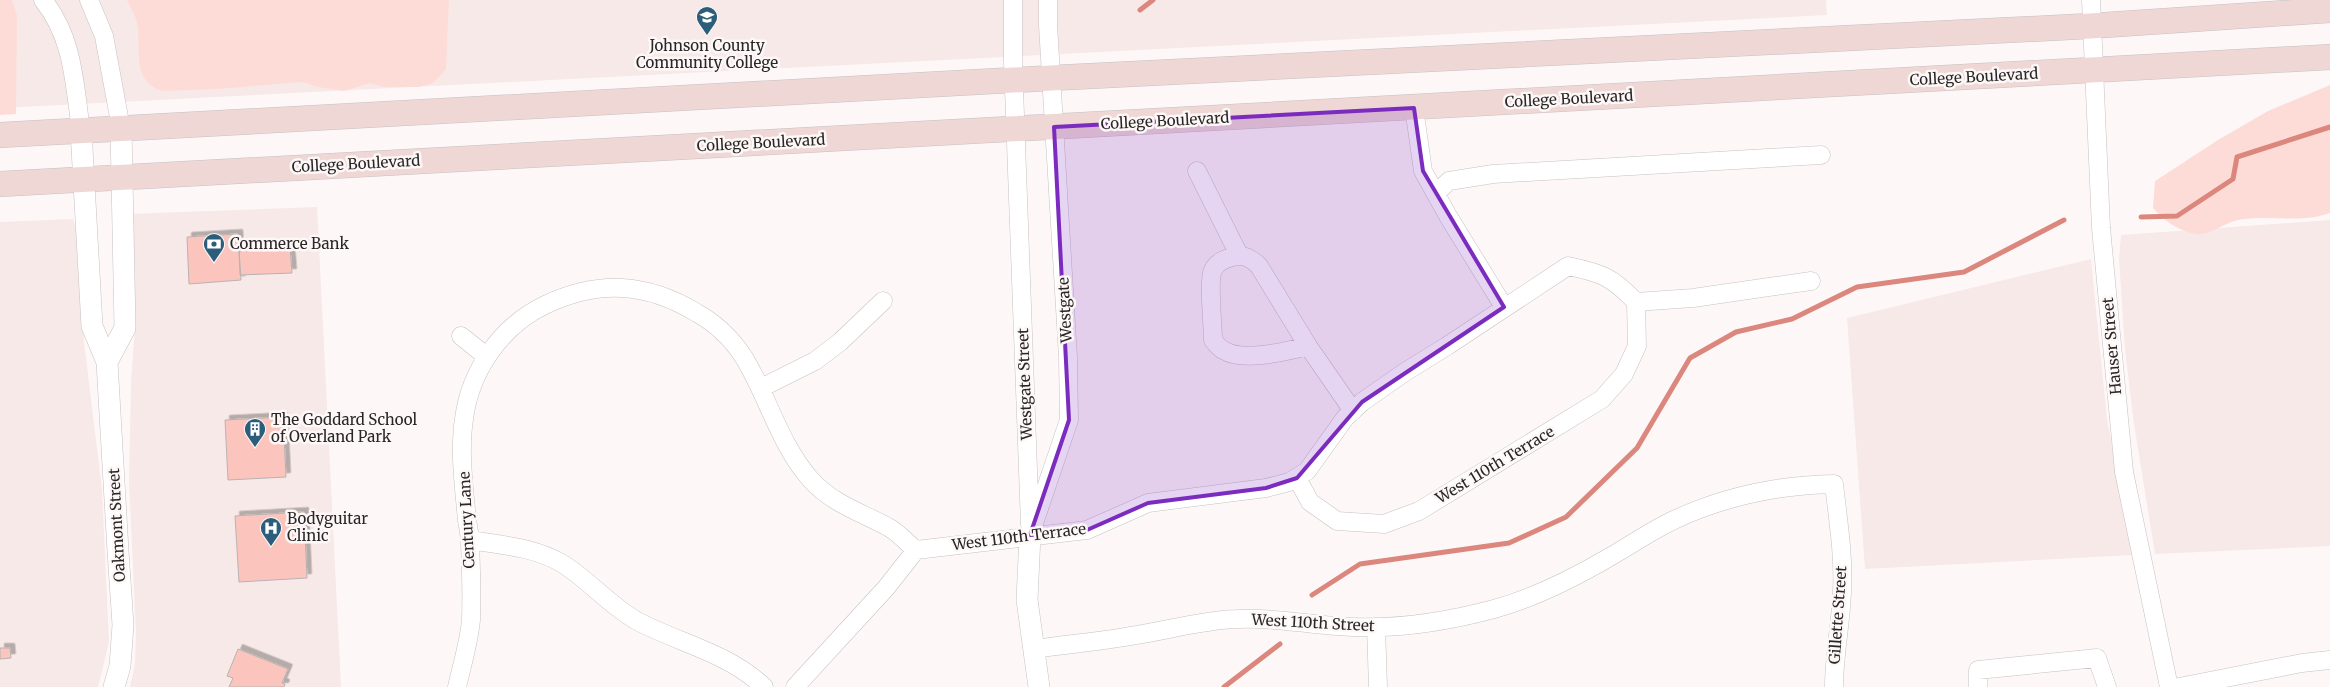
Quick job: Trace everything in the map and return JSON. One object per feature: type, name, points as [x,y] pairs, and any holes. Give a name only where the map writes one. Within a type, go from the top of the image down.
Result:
[{"type":"main road","points":[[0,135],[1051,78],[2090,26],[2330,10]]},
{"type":"main road","name":"College Boulevard","points":[[0,184],[2330,58]]},
{"type":"street","points":[[43,0],[61,28],[70,50],[81,130]]},
{"type":"street","points":[[89,0],[104,36],[121,128],[125,328],[107,362]]},
{"type":"street","name":"Westgate Street","points":[[1013,0],[1014,80],[1030,535],[1027,600],[1039,687]]},
{"type":"street","name":"Westgate","points":[[1030,535],[1069,420],[1048,0]]},
{"type":"street","name":"Hauser Street","points":[[2090,0],[2101,228],[2124,472],[2169,687]]},
{"type":"street","points":[[1414,108],[1423,171],[1448,216],[1504,307]]},
{"type":"street","name":"Oakmont Street","points":[[81,130],[92,326],[107,362],[122,625],[120,666],[114,687]]},
{"type":"street","points":[[1436,193],[1449,181],[1493,174],[1821,155]]},
{"type":"street","points":[[1197,171],[1239,255]]},
{"type":"street","points":[[1308,346],[1279,352],[1234,354],[1224,351],[1213,340],[1213,270],[1222,259],[1239,255],[1251,259],[1260,266],[1308,346],[1353,411]]},
{"type":"street","name":"West 110th Terrace","points":[[916,550],[1030,535],[1087,530],[1148,503],[1266,488],[1297,478],[1307,471],[1334,432],[1353,411],[1405,372],[1568,266],[1598,273],[1618,283],[1636,302],[1637,346],[1624,374],[1602,399],[1419,511],[1384,524],[1337,521],[1310,502],[1297,478]]},
{"type":"street","points":[[1636,302],[1693,298],[1811,281]]},
{"type":"street","name":"Century Lane","points":[[457,687],[471,621],[470,540],[462,444],[464,419],[475,376],[486,356],[512,327],[538,308],[555,300],[587,290],[604,287],[650,291],[676,300],[710,321],[741,354],[761,388],[785,442],[811,480],[822,491],[848,509],[889,527],[916,550]]},
{"type":"street","points":[[761,388],[815,361],[840,342],[883,301]]},
{"type":"street","points":[[461,336],[486,356]]},
{"type":"street","name":"West 110th Street","points":[[1035,650],[1131,636],[1190,624],[1236,619],[1283,619],[1352,627],[1376,627],[1447,619],[1494,608],[1537,594],[1583,573],[1677,518],[1724,500],[1803,484],[1834,484]]},
{"type":"street","name":"Gillette Street","points":[[1834,484],[1842,560],[1842,591],[1834,658],[1834,687]]},
{"type":"street","points":[[470,540],[534,551],[561,563],[638,621],[710,650],[732,662],[764,687]]},
{"type":"street","points":[[795,687],[886,588],[916,550]]},
{"type":"street","points":[[1376,627],[1378,687]]},
{"type":"street","points":[[1978,687],[1978,670],[2098,658],[2107,687]]},
{"type":"street","points":[[2179,687],[2293,665],[2330,660]]},
{"type":"highlighted area","points":[[1414,108],[1423,171],[1504,307],[1362,402],[1297,478],[1266,488],[1148,503],[1087,530],[1030,535],[1069,420],[1054,127]]},
{"type":"shaded area","name":"Johnson County Community College","points":[[0,0],[1826,0],[1827,15],[0,108]]},
{"type":"shaded area","points":[[0,0],[12,0],[17,15],[16,114],[0,115]]},
{"type":"shaded area","points":[[127,0],[449,0],[446,69],[433,83],[419,87],[384,87],[370,83],[344,91],[318,87],[303,82],[218,89],[162,91],[145,80],[141,71],[137,22]]},
{"type":"shaded area","points":[[2330,85],[2330,213],[2307,218],[2250,218],[2238,220],[2206,233],[2195,234],[2172,224],[2153,208],[2155,181],[2218,140],[2268,111]]},
{"type":"shaded area","points":[[317,207],[341,687],[130,687],[135,664],[136,633],[129,482],[131,382],[135,328],[129,214]]},
{"type":"shaded area","points":[[73,219],[77,231],[84,342],[102,490],[109,642],[98,687],[0,687],[0,222]]},
{"type":"shaded area","points":[[2330,220],[2330,546],[2155,554],[2134,424],[2125,350],[2119,259],[2121,235]]},
{"type":"shaded area","points":[[2091,259],[2107,419],[2133,555],[1865,569],[1847,318]]},
{"type":"building","name":"Commerce Bank","points":[[238,234],[241,280],[189,284],[187,237]]},
{"type":"building","points":[[290,248],[292,273],[240,275],[239,251]]},
{"type":"building","name":"The Goddard School of Overland Park","points":[[283,417],[286,477],[228,480],[225,420]]},
{"type":"building","name":"Bodyguitar Clinic","points":[[304,512],[307,578],[239,582],[235,516]]},
{"type":"building","points":[[0,648],[10,648],[11,658],[0,659]]},
{"type":"building","points":[[238,649],[288,669],[282,683],[285,684],[284,687],[229,687],[233,678],[227,676]]},
{"type":"waterway","points":[[1140,10],[1153,0]]},
{"type":"waterway","points":[[2141,217],[2177,216],[2233,179],[2237,157],[2330,127]]},
{"type":"waterway","points":[[1312,595],[1360,564],[1509,543],[1566,517],[1637,448],[1690,358],[1736,332],[1792,319],[1857,287],[1964,272],[2064,220]]},
{"type":"waterway","points":[[1224,687],[1280,644]]},
{"type":"place","name":"Johnson County Community College","points":[[707,36]]},
{"type":"place","name":"Commerce Bank","points":[[214,263]]},
{"type":"place","name":"The Goddard School of Overland Park","points":[[255,448]]},
{"type":"place","name":"Bodyguitar Clinic","points":[[271,547]]}]
